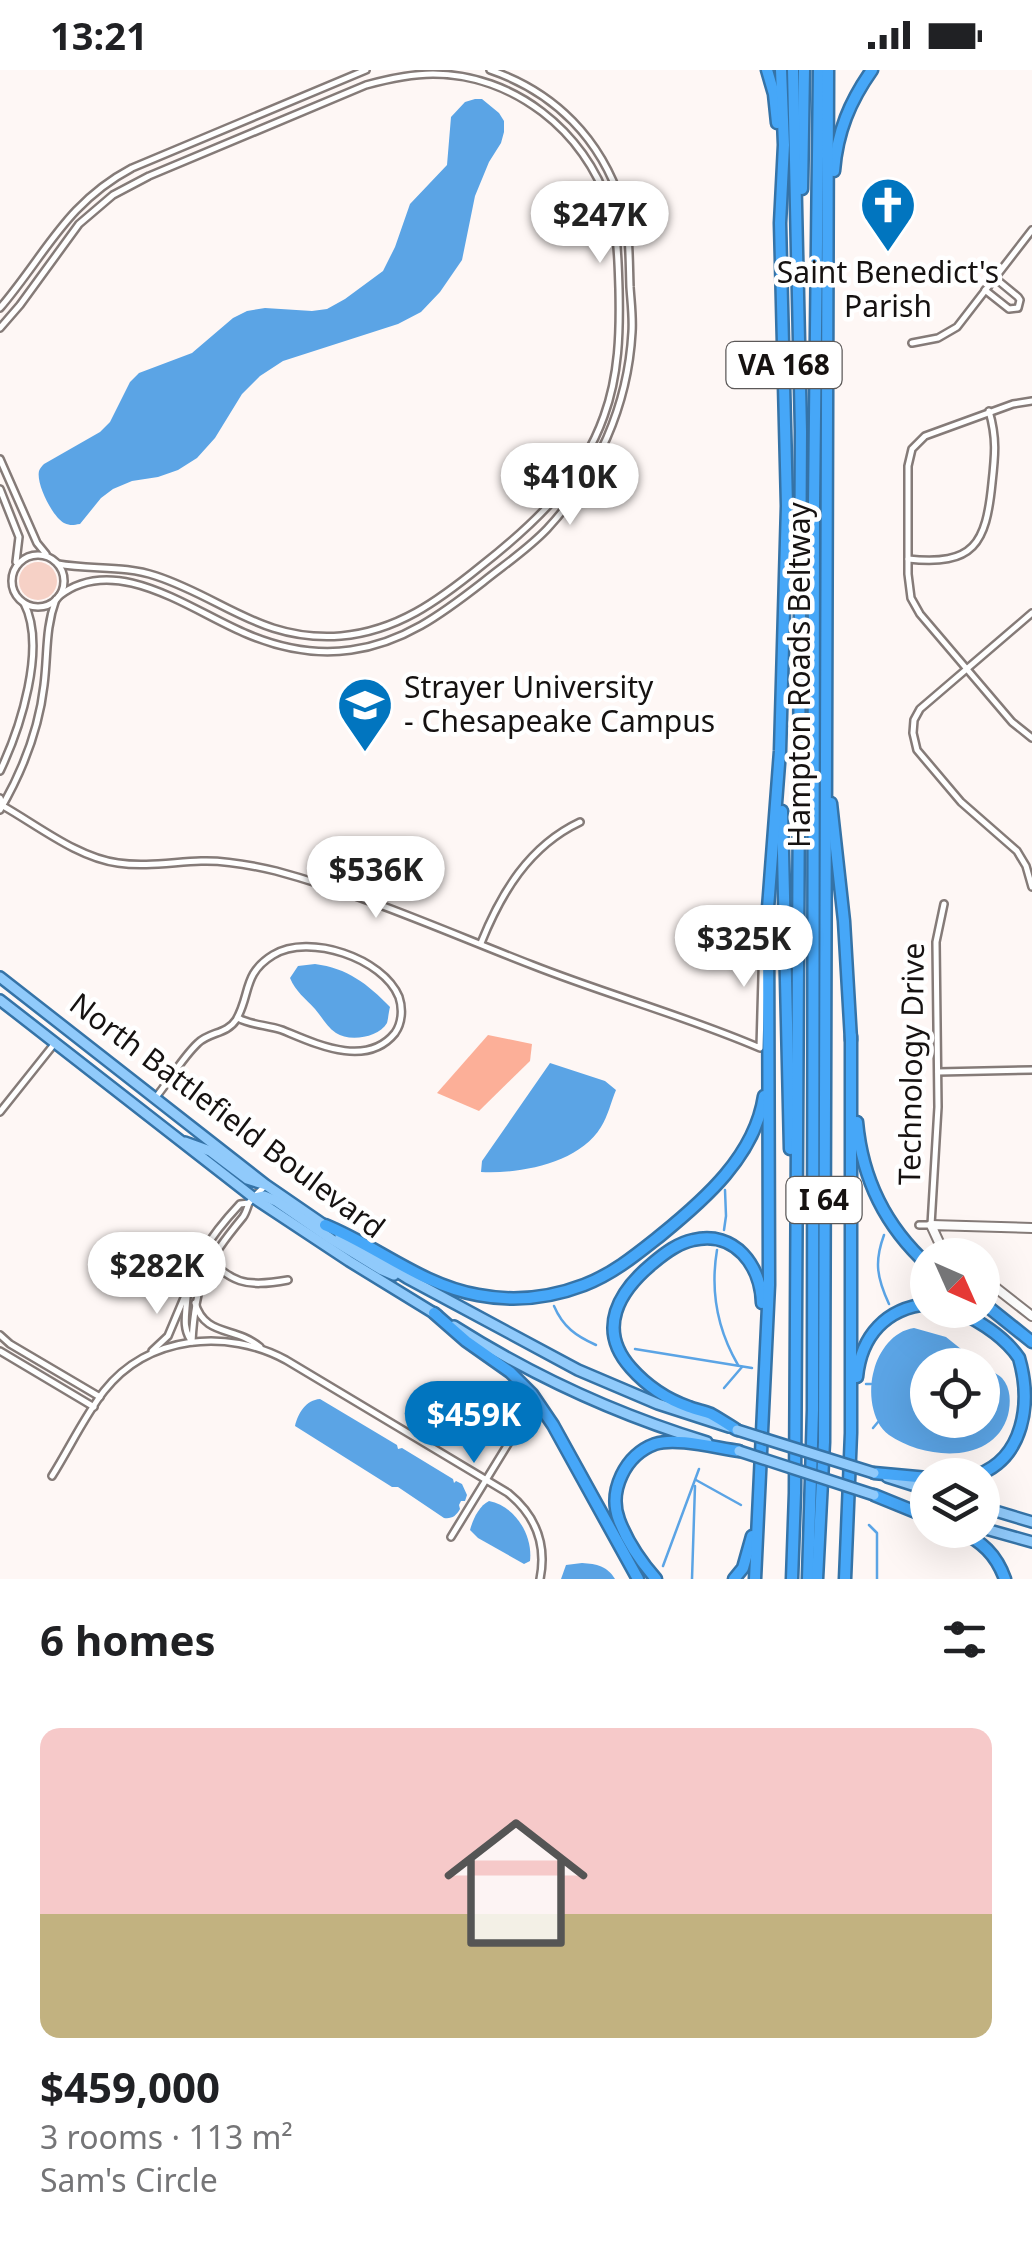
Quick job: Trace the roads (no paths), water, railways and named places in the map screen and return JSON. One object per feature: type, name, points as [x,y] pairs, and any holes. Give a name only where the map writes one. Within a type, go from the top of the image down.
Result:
[{"type":"highway","points":[[767,70],[776,121],[783,132]]},
{"type":"highway","points":[[782,70],[783,132]]},
{"type":"highway","name":"Hampton Roads Beltway","points":[[793,70],[801,431],[794,1579]]},
{"type":"highway","points":[[794,1579],[800,1505],[802,1283],[804,70]]},
{"type":"highway","points":[[808,1579],[812,1496],[819,70]]},
{"type":"highway","name":"Hampton Roads Beltway","points":[[818,1579],[824,1442],[828,70]]},
{"type":"highway","points":[[826,332],[838,141],[854,96],[872,70]]},
{"type":"highway","name":"VA 168","points":[[766,1353],[769,1285],[764,1052],[788,506],[780,224],[783,132]]},
{"type":"highway","points":[[780,750],[795,1295]]},
{"type":"highway","points":[[825,752],[844,922],[857,1128],[875,1195],[910,1246]]},
{"type":"highway","points":[[846,1576],[851,1432],[850,1036]]},
{"type":"highway","points":[[325,1225],[429,1280],[468,1293],[527,1298],[586,1284],[640,1252],[720,1181],[741,1152],[762,1105],[764,1052]]},
{"type":"highway","points":[[738,1430],[650,1386],[622,1356],[616,1339],[617,1306],[628,1286],[670,1250],[698,1238],[722,1240],[735,1246],[758,1277],[766,1353],[756,1579]]},
{"type":"highway","points":[[851,1432],[858,1368],[866,1342],[878,1325],[910,1308]]},
{"type":"highway","points":[[434,1313],[532,1394],[638,1579]]},
{"type":"highway","points":[[1000,1315],[1032,1342]]},
{"type":"highway","points":[[985,1328],[1010,1347],[1024,1368],[1031,1394],[1030,1414],[1019,1444],[1000,1463]]},
{"type":"highway","points":[[656,1579],[619,1520],[616,1492],[627,1464],[657,1443],[739,1451]]},
{"type":"highway","points":[[874,1473],[910,1476]]},
{"type":"highway","points":[[874,1495],[910,1508]]},
{"type":"highway","points":[[734,1579],[749,1553],[760,1506]]},
{"type":"highway","points":[[987,1548],[1005,1579]]},
{"type":"main road","name":"North Battlefield Boulevard","points":[[0,977],[266,1184],[407,1278],[578,1370],[682,1413],[910,1484]]},
{"type":"main road","name":"North Battlefield Boulevard","points":[[0,1000],[251,1201],[480,1342],[568,1389],[636,1418],[874,1495]]},
{"type":"main road","points":[[176,1139],[210,1151],[246,1179],[266,1184]]},
{"type":"main road","points":[[251,1201],[258,1196],[270,1198],[380,1270],[407,1278]]},
{"type":"main road","points":[[1000,1512],[1032,1522]]},
{"type":"main road","points":[[1000,1533],[1032,1542]]},
{"type":"street","points":[[0,308],[64,221],[104,184],[132,168],[366,70]]},
{"type":"street","points":[[24,603],[41,607],[83,582],[128,583],[167,594],[260,639],[306,650],[349,650],[394,640],[425,625],[531,544],[558,516],[588,477],[616,419],[632,327],[628,230],[615,186],[595,146],[554,105],[490,70]]},
{"type":"street","points":[[0,328],[79,224],[113,195],[366,84],[396,77],[455,76],[494,86],[532,104],[581,151],[599,180],[610,207],[618,256],[620,330],[612,392],[604,418],[576,472],[541,516],[516,538],[434,603],[381,628],[354,634],[306,635],[274,630],[154,575],[129,569],[58,564],[37,544],[0,459]]},
{"type":"street","points":[[912,343],[953,331],[1032,230]]},
{"type":"street","points":[[985,290],[1009,309],[1018,308],[1018,297],[995,278]]},
{"type":"street","points":[[1032,402],[989,411],[929,433],[912,449],[908,466],[908,559],[910,593],[916,609],[1012,722],[1032,738]]},
{"type":"street","points":[[908,559],[954,557],[972,546],[985,530],[996,440],[989,411]]},
{"type":"street","points":[[0,489],[19,537],[12,585],[32,621],[28,685],[16,732],[0,771]]},
{"type":"street","points":[[16,567],[30,556],[48,556]]},
{"type":"street","points":[[1,808],[34,733],[44,686],[48,623],[64,583],[58,564]]},
{"type":"street","points":[[1032,613],[920,709],[913,728],[915,745],[961,802],[1016,851],[1026,866],[1032,887]]},
{"type":"street","points":[[0,798],[1,808]]},
{"type":"street","points":[[1,808],[102,859],[138,865],[204,861],[250,865],[363,897],[529,964],[700,1024],[764,1052],[764,933]]},
{"type":"street","points":[[481,943],[495,909],[519,872],[547,843],[580,822]]},
{"type":"street","name":"Technology Drive","points":[[931,1226],[938,1107],[936,942],[944,904]]},
{"type":"street","points":[[156,1098],[199,1042],[225,1030],[238,1018],[248,982],[263,963],[283,950],[307,946],[339,952],[366,964],[396,991],[402,1008],[399,1026],[386,1042],[355,1052],[314,1045],[238,1018]]},
{"type":"street","points":[[0,1112],[56,1043]]},
{"type":"street","points":[[938,1072],[1032,1070]]},
{"type":"street","points":[[192,1342],[195,1302],[210,1260],[266,1184]]},
{"type":"street","points":[[52,1476],[100,1397],[168,1336],[202,1252],[237,1207],[251,1201]]},
{"type":"street","points":[[919,1225],[1032,1228]]},
{"type":"street","points":[[931,1226],[937,1238]]},
{"type":"street","points":[[202,1252],[218,1270],[239,1282],[270,1284],[288,1280]]},
{"type":"street","points":[[188,1286],[186,1331],[192,1342]]},
{"type":"street","points":[[1000,1290],[1032,1316]]},
{"type":"street","points":[[195,1302],[208,1325],[248,1337],[519,1502],[536,1526],[541,1542],[540,1579]]},
{"type":"street","points":[[0,1335],[100,1397]]},
{"type":"street","points":[[142,1360],[163,1349],[192,1342],[236,1342],[262,1348]]},
{"type":"street","points":[[0,1351],[94,1407]]},
{"type":"street","points":[[452,1537],[527,1413]]},
{"type":"water","points":[[482,99],[499,113],[504,132],[475,196],[462,260],[421,312],[398,324],[283,361],[242,394],[215,438],[197,458],[178,470],[113,489],[80,524],[68,525],[59,519],[42,491],[40,469],[100,432],[139,373],[192,353],[247,311],[327,309],[383,271],[410,204],[447,165],[451,117],[465,102]]},
{"type":"water","points":[[315,964],[347,973],[382,999],[390,1007],[383,1028],[355,1038],[330,1028],[290,978],[298,966]]},
{"type":"water","points":[[550,1063],[605,1081],[616,1090],[601,1127],[579,1150],[548,1164],[481,1172],[482,1161]]},
{"type":"water","points":[[914,1328],[946,1337],[960,1348],[910,1348],[910,1438],[994,1438],[989,1443],[974,1450],[939,1453],[904,1443],[883,1429],[871,1396],[872,1378],[883,1349]]},
{"type":"water","points":[[1000,1376],[1009,1396],[1008,1415],[1000,1431]]},
{"type":"water","points":[[320,1399],[454,1483],[462,1484],[467,1495],[457,1514],[444,1518],[295,1426],[303,1408]]},
{"type":"water","points":[[489,1501],[507,1509],[520,1523],[529,1541],[530,1561],[524,1564],[470,1530],[477,1513]]},
{"type":"water","points":[[566,1565],[601,1566],[615,1579],[561,1579]]},
{"type":"waterway","points":[[724,1230],[725,1190]]},
{"type":"waterway","points":[[884,1235],[878,1270],[889,1304]]},
{"type":"waterway","points":[[717,1250],[717,1310],[738,1365]]},
{"type":"waterway","points":[[554,1306],[571,1330],[596,1345]]},
{"type":"waterway","points":[[635,1349],[752,1368]]},
{"type":"waterway","points":[[724,1388],[742,1367]]},
{"type":"waterway","points":[[866,1384],[871,1384]]},
{"type":"waterway","points":[[873,1428],[878,1422]]},
{"type":"waterway","points":[[663,1566],[699,1469]]},
{"type":"waterway","points":[[696,1480],[741,1505]]},
{"type":"waterway","points":[[692,1579],[695,1486]]},
{"type":"waterway","points":[[869,1525],[877,1533],[877,1579]]},
{"type":"place","name":"Saint Benedict's Parish","points":[[888,254]]},
{"type":"place","name":"Strayer University - Chesapeake Campus","points":[[365,754]]}]
